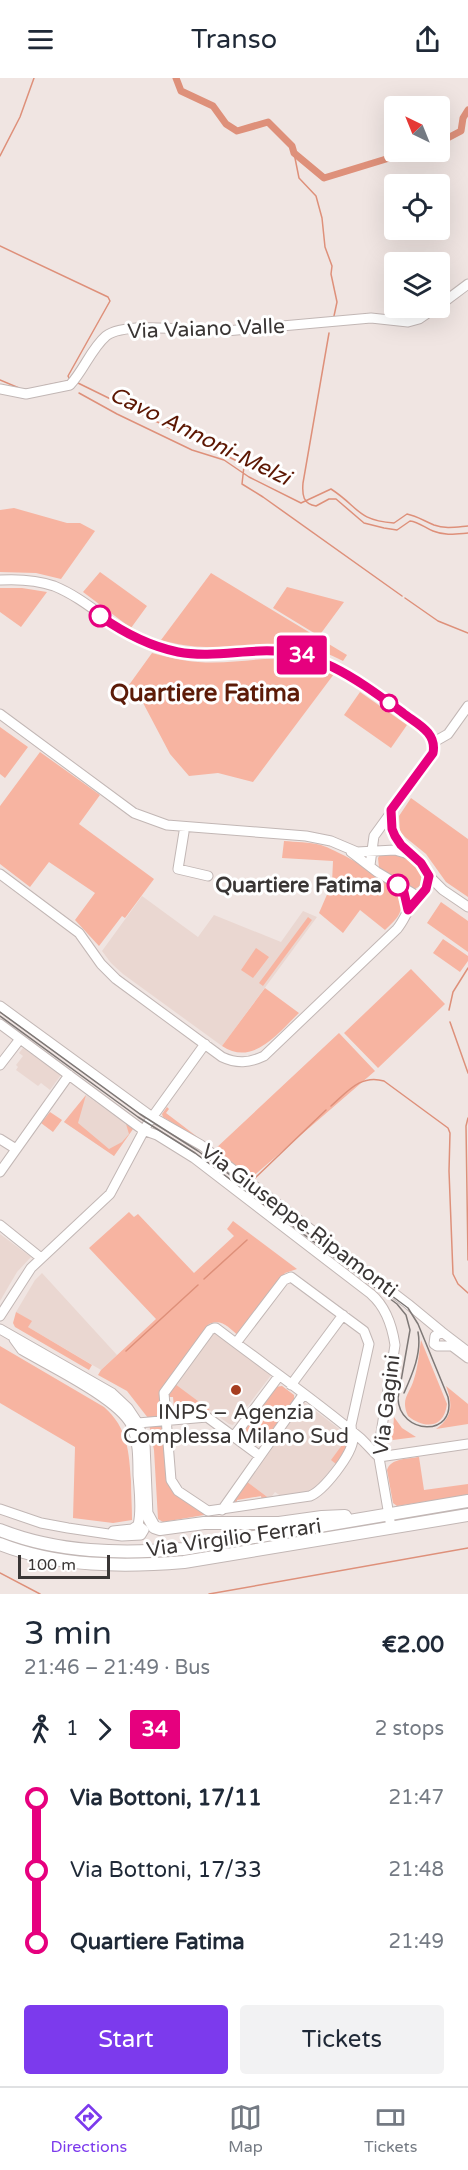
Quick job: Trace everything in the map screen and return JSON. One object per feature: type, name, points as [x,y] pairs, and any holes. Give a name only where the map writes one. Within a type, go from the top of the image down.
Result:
[{"type":"main road","name":"Via Virgilio Ferrari","points":[[0,1530],[25,1539],[63,1547],[145,1552],[183,1549],[468,1501]]},
{"type":"main road","name":"Via Virgilio Ferrari","points":[[0,1544],[25,1553],[62,1560],[109,1565],[156,1564],[184,1562],[468,1515]]},
{"type":"main road","points":[[148,1516],[154,1527],[160,1530],[204,1523],[279,1523],[334,1516],[361,1519]]},
{"type":"street","points":[[450,298],[468,284]]},
{"type":"street","name":"Via Vaiano Valle","points":[[0,389],[26,394],[70,385],[108,335],[125,329],[161,327],[204,332],[371,318],[408,322],[420,318]]},
{"type":"street","points":[[0,580],[26,580],[52,585],[73,596],[121,630],[168,650],[201,654],[284,651],[320,660],[342,671],[427,730],[434,742],[432,756],[374,836],[373,856],[377,872],[419,897]]},
{"type":"street","points":[[434,742],[448,734],[468,706]]},
{"type":"street","points":[[0,714],[134,813],[153,821],[167,825],[306,836],[331,841],[350,850],[373,856]]},
{"type":"street","points":[[391,810],[392,829],[401,845],[415,856],[429,876],[443,890],[468,907]]},
{"type":"street","points":[[184,832],[178,869],[208,876]]},
{"type":"street","points":[[350,850],[354,854],[373,856],[394,850],[415,856]]},
{"type":"street","points":[[0,874],[79,933],[101,964],[116,979],[222,1057],[235,1062],[251,1061],[264,1056],[397,929],[405,919],[408,910],[426,889],[429,876]]},
{"type":"street","points":[[403,888],[408,910]]},
{"type":"street","points":[[426,889],[443,890]]},
{"type":"street","name":"Via Giuseppe Ripamonti","points":[[0,1006],[152,1117],[201,1145],[468,1352]]},
{"type":"street","name":"Via Giuseppe Ripamonti","points":[[0,1024],[143,1130],[157,1135],[194,1158],[376,1298]]},
{"type":"street","points":[[0,1065],[20,1039]]},
{"type":"street","points":[[0,1316],[24,1275],[107,1198],[143,1130],[205,1044]]},
{"type":"street","points":[[0,1172],[69,1075]]},
{"type":"street","points":[[0,1139],[16,1149]]},
{"type":"street","points":[[0,1225],[41,1258]]},
{"type":"street","points":[[236,1343],[287,1277],[294,1278],[343,1315],[364,1332],[368,1339],[351,1431],[354,1438],[350,1450],[318,1492],[309,1496],[222,1510],[203,1510],[174,1487],[171,1480],[168,1420],[164,1395],[165,1390],[210,1330],[216,1328],[303,1395],[351,1431],[360,1438],[371,1443],[379,1453],[468,1444]]},
{"type":"street","name":"Via Gagini","points":[[376,1298],[383,1306],[389,1320],[395,1345],[379,1453],[387,1515],[391,1527]]},
{"type":"street","points":[[291,1385],[343,1315]]},
{"type":"street","points":[[0,1329],[112,1393],[128,1408],[138,1423],[145,1444],[148,1516]]},
{"type":"street","name":"Via Giuseppe Ripamonti","points":[[442,1332],[435,1336],[434,1344],[452,1346],[468,1358]]},
{"type":"street","points":[[0,1509],[41,1523],[96,1532],[132,1529],[138,1525],[140,1513],[137,1447],[126,1416],[110,1401],[22,1350],[10,1335]]},
{"type":"street","points":[[234,1436],[279,1376]]},
{"type":"street","points":[[222,1510],[303,1395]]},
{"type":"street","points":[[138,1423],[207,1417],[260,1456]]},
{"type":"shaded area","points":[[14,508],[67,523],[80,523],[95,531],[61,579],[36,573],[0,572],[0,510]]},
{"type":"shaded area","points":[[100,572],[147,606],[131,628],[83,592]]},
{"type":"shaded area","points":[[211,573],[347,655],[343,661],[324,652],[290,645],[200,647],[161,640]]},
{"type":"shaded area","points":[[287,587],[344,602],[319,636],[273,608]]},
{"type":"shaded area","points":[[0,588],[22,588],[47,592],[21,627],[0,612]]},
{"type":"shaded area","points":[[152,653],[181,660],[216,663],[282,659],[316,666],[334,674],[253,782],[218,773],[189,776],[170,754],[141,699],[121,696]]},
{"type":"shaded area","points":[[360,692],[407,725],[391,748],[344,715]]},
{"type":"shaded area","points":[[0,727],[28,747],[5,778],[0,774]]},
{"type":"shaded area","points":[[40,752],[100,795],[79,824],[154,879],[125,918],[122,916],[99,946],[75,920],[95,893],[49,862],[30,887],[0,864],[0,806]]},
{"type":"shaded area","points":[[411,798],[468,839],[468,897],[446,882],[426,854],[400,831],[399,816]]},
{"type":"shaded area","points":[[284,841],[321,845],[368,869],[391,887],[398,896],[401,908],[394,921],[385,930],[360,910],[343,933],[319,913],[332,883],[333,861],[282,858]]},
{"type":"shaded area","points":[[389,853],[405,857],[415,864],[422,873],[420,886],[413,890],[379,868],[380,855]]},
{"type":"shaded area","points":[[142,896],[198,937],[214,915],[281,942],[303,911],[317,917],[222,1046],[123,974],[102,951]]},
{"type":"shaded area","points":[[441,902],[468,921],[468,952],[427,923]]},
{"type":"shaded area","points":[[308,917],[312,920],[263,986],[259,983]]},
{"type":"shaded area","points":[[443,939],[468,956],[468,961],[460,972],[433,953]]},
{"type":"shaded area","points":[[256,948],[269,957],[253,978],[241,970]]},
{"type":"shaded area","points":[[411,969],[445,1004],[378,1068],[344,1033]]},
{"type":"shaded area","points":[[265,988],[299,1013],[274,1038],[254,1050],[244,1053],[222,1046]]},
{"type":"shaded area","points":[[339,1033],[375,1071],[251,1178],[214,1150]]},
{"type":"shaded area","points":[[23,1048],[61,1075],[50,1090],[41,1083],[38,1086],[16,1070],[18,1067],[16,1065],[23,1056],[19,1053]]},
{"type":"shaded area","points":[[86,1095],[133,1129],[114,1156],[64,1122]]},
{"type":"shaded area","points":[[86,1095],[78,1123],[109,1149],[122,1142],[129,1134],[126,1124],[133,1129],[114,1156],[64,1122]]},
{"type":"shaded area","points":[[167,1107],[169,1109],[166,1113],[204,1142],[163,1117],[162,1114]]},
{"type":"shaded area","points":[[50,1112],[62,1120],[53,1132],[41,1123]]},
{"type":"shaded area","points":[[129,1212],[134,1217],[138,1214],[194,1273],[234,1236],[227,1229],[233,1221],[297,1269],[285,1273],[239,1336],[222,1323],[209,1324],[163,1389],[163,1411],[159,1416],[148,1418],[127,1391],[98,1375],[156,1319],[89,1248]]},
{"type":"shaded area","points":[[0,1234],[31,1257],[17,1272],[0,1301]]},
{"type":"shaded area","points":[[42,1273],[117,1355],[101,1370],[28,1327],[16,1312],[35,1280]]},
{"type":"shaded area","points":[[16,1312],[32,1321],[28,1327],[92,1365],[89,1370],[15,1327],[13,1323]]},
{"type":"shaded area","points":[[215,1331],[272,1374],[233,1425],[174,1384]]},
{"type":"shaded area","points":[[421,1340],[447,1404],[442,1418],[438,1422],[427,1425],[408,1416],[405,1405],[406,1396],[415,1374]]},
{"type":"shaded area","points":[[0,1346],[104,1407],[112,1415],[123,1432],[128,1450],[132,1520],[113,1523],[73,1518],[75,1447],[0,1403]]},
{"type":"shaded area","points":[[174,1382],[210,1410],[201,1412],[200,1408],[176,1410],[176,1415],[171,1414],[169,1409],[174,1408],[173,1397],[167,1397]]},
{"type":"shaded area","points":[[282,1386],[294,1395],[294,1400],[261,1445],[255,1445],[245,1438],[244,1431],[275,1387]]},
{"type":"shaded area","points":[[446,1386],[468,1404],[468,1424],[436,1429],[446,1420],[450,1410],[450,1399]]},
{"type":"shaded area","points":[[304,1402],[347,1435],[345,1451],[314,1491],[282,1497],[275,1492],[270,1499],[246,1481]]},
{"type":"shaded area","points":[[394,1417],[402,1428],[416,1437],[385,1441],[387,1428],[393,1429]]},
{"type":"shaded area","points":[[149,1424],[162,1425],[168,1480],[210,1514],[163,1522],[158,1519],[154,1450]]},
{"type":"shaded area","points":[[342,1430],[348,1438],[348,1443],[336,1464],[331,1460],[345,1441],[338,1435]]},
{"type":"shaded area","points":[[419,1457],[424,1490],[468,1484],[468,1495],[397,1506],[393,1503],[387,1470],[389,1466],[400,1460]]},
{"type":"shaded area","points":[[246,1481],[270,1499],[262,1501],[261,1496],[237,1500],[237,1505],[230,1503]]},
{"type":"waterway","points":[[0,156],[20,117],[34,78]]},
{"type":"waterway","points":[[176,78],[181,91],[213,106],[226,124],[237,131],[268,122],[292,146],[294,153],[324,178],[384,160]]},
{"type":"waterway","points":[[450,137],[461,131],[463,118],[468,110]]},
{"type":"waterway","points":[[294,153],[299,178],[316,196],[322,218],[325,247],[332,266],[331,274],[337,302],[334,316]]},
{"type":"waterway","name":"Cavo Annoni-Melzi","points":[[0,246],[108,297],[110,301],[68,376],[70,380]]},
{"type":"waterway","name":"Cavo Annoni-Melzi","points":[[329,333],[303,483],[303,495],[306,501],[316,506],[329,499],[336,499],[364,523],[384,528],[397,530],[410,521],[442,534],[468,533]]},
{"type":"waterway","points":[[0,380],[19,388]]},
{"type":"waterway","points":[[43,386],[68,381]]},
{"type":"waterway","points":[[78,383],[241,463],[244,466],[242,484],[402,596]]},
{"type":"waterway","name":"Cavo Annoni-Melzi","points":[[79,393],[192,450],[224,460],[249,477],[301,503],[331,489],[359,512],[372,519],[394,523],[407,514],[438,526],[468,526]]},
{"type":"waterway","points":[[405,598],[438,621],[468,633]]},
{"type":"waterway","points":[[449,1010],[453,992],[468,968]]},
{"type":"waterway","points":[[450,1022],[468,1073]]},
{"type":"waterway","points":[[331,1106],[355,1085],[376,1079],[384,1081],[448,1128],[450,1133],[449,1171],[453,1274],[458,1284],[468,1293]]},
{"type":"waterway","points":[[254,1179],[326,1110]]},
{"type":"waterway","points":[[468,1118],[466,1126],[468,1260]]},
{"type":"waterway","points":[[204,1279],[247,1240]]},
{"type":"waterway","points":[[126,1351],[198,1285]]},
{"type":"waterway","points":[[209,1594],[468,1548]]},
{"type":"waterway","points":[[0,1573],[40,1594]]},
{"type":"tram line","points":[[0,1012],[140,1114],[198,1151],[408,1308],[418,1324],[448,1397],[448,1410],[444,1420],[427,1427],[417,1425],[407,1419],[401,1410],[398,1398],[410,1330],[406,1315],[397,1304],[195,1153],[138,1117],[0,1016]]},
{"type":"tram line","points":[[404,1393],[419,1348],[418,1332]]},
{"type":"bus line","name":"34","points":[[100,616],[142,641],[168,650],[193,654],[284,651],[320,660],[363,684],[427,730],[434,742],[432,756],[391,810],[392,829],[395,836],[401,845],[421,863],[429,876],[426,889],[408,910],[403,888],[398,885]]},
{"type":"place","name":"Quartiere Fatima","points":[[398,885]]},
{"type":"place","name":"INPS – Agenzia Complessa Milano Sud","points":[[236,1390]]},
{"type":"district","name":"Quartiere Fatima","points":[[205,693]]}]
